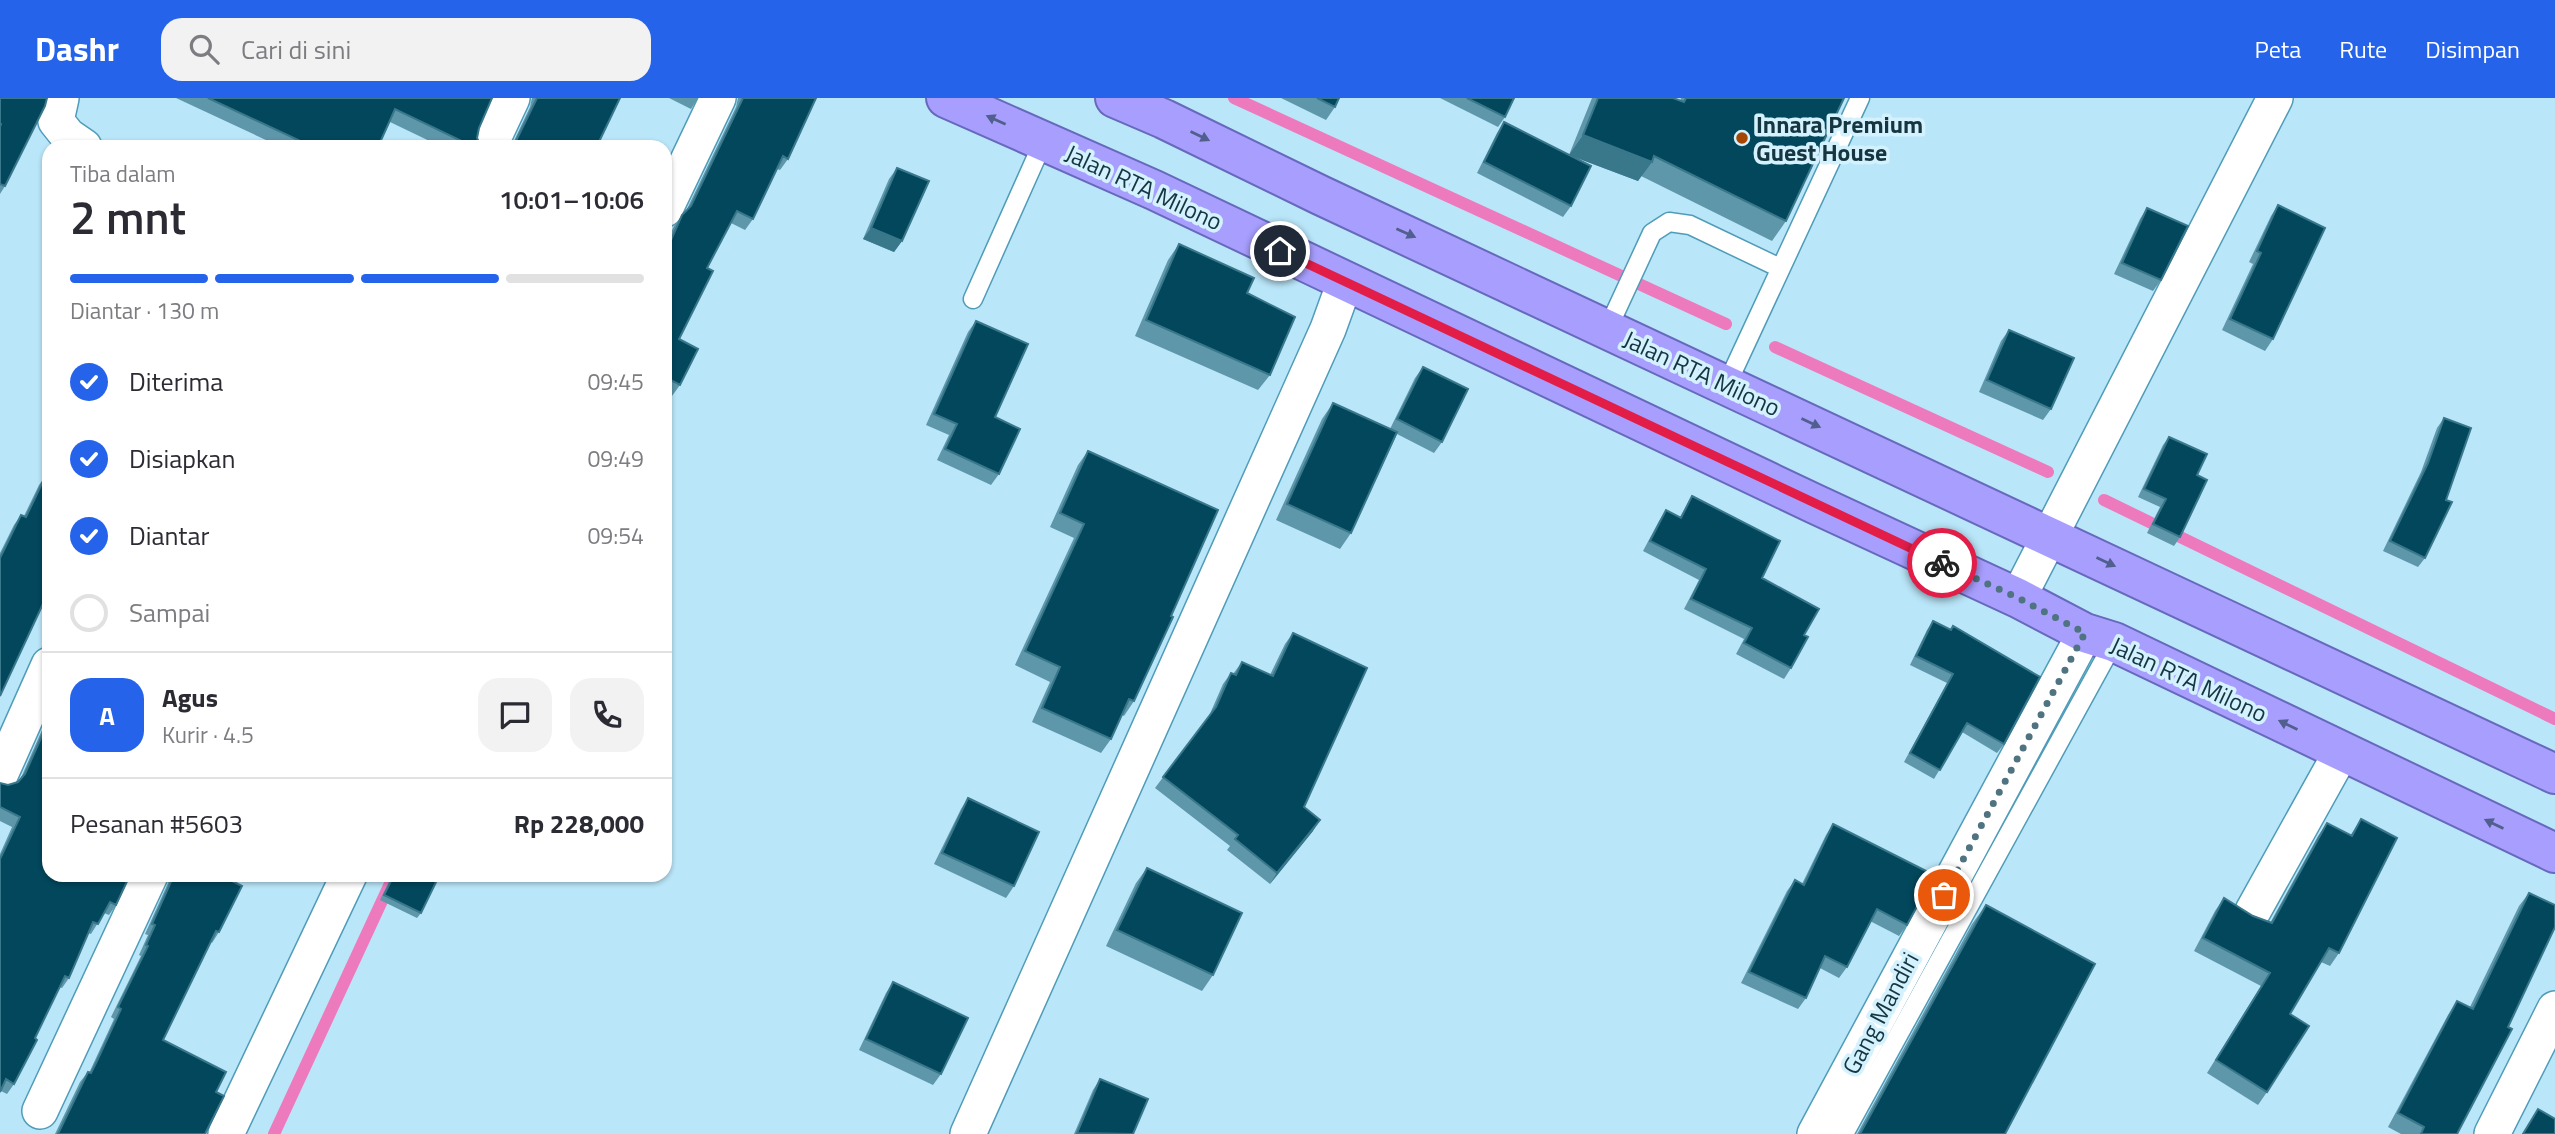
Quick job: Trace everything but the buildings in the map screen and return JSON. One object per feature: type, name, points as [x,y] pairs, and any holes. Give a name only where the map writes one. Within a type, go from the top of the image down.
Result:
[{"type":"highway","name":"Jalan RTA Milono","points":[[946,98],[1044,140],[2555,853]]},
{"type":"highway","name":"Jalan RTA Milono","points":[[1115,98],[1169,108],[1320,195],[2555,774]]},
{"type":"street","points":[[61,98],[56,121],[74,140]]},
{"type":"street","points":[[492,140],[512,98]]},
{"type":"street","points":[[672,194],[718,98]]},
{"type":"street","points":[[2018,598],[2275,98]]},
{"type":"street","points":[[968,1134],[1328,328],[1346,282]]},
{"type":"street","name":"Gang Mandiri","points":[[1815,1134],[2100,637]]},
{"type":"street","points":[[0,775],[42,681]]},
{"type":"street","points":[[2253,911],[2343,751]]},
{"type":"street","points":[[40,1111],[147,882]]},
{"type":"street","points":[[226,1134],[346,882]]},
{"type":"street","points":[[2492,1134],[2555,1009]]},
{"type":"lane","points":[[1727,384],[1860,98]]},
{"type":"lane","points":[[973,299],[1044,140]]},
{"type":"lane","points":[[1608,328],[1652,233],[1669,222],[1690,225],[1780,268]]},
{"type":"lane","points":[[1844,1134],[2100,637]]},
{"type":"waterway","points":[[1234,98],[1726,324]]},
{"type":"waterway","points":[[1775,347],[2048,472]]},
{"type":"waterway","points":[[2104,500],[2555,719]]},
{"type":"waterway","points":[[274,1134],[391,882]]},
{"type":"way so far","points":[[1942,563],[2085,633],[1944,895]]},
{"type":"place","name":"Innara Premium Guest House","points":[[1742,138]]},
{"type":"route","points":[[1280,251],[1942,563]]}]
